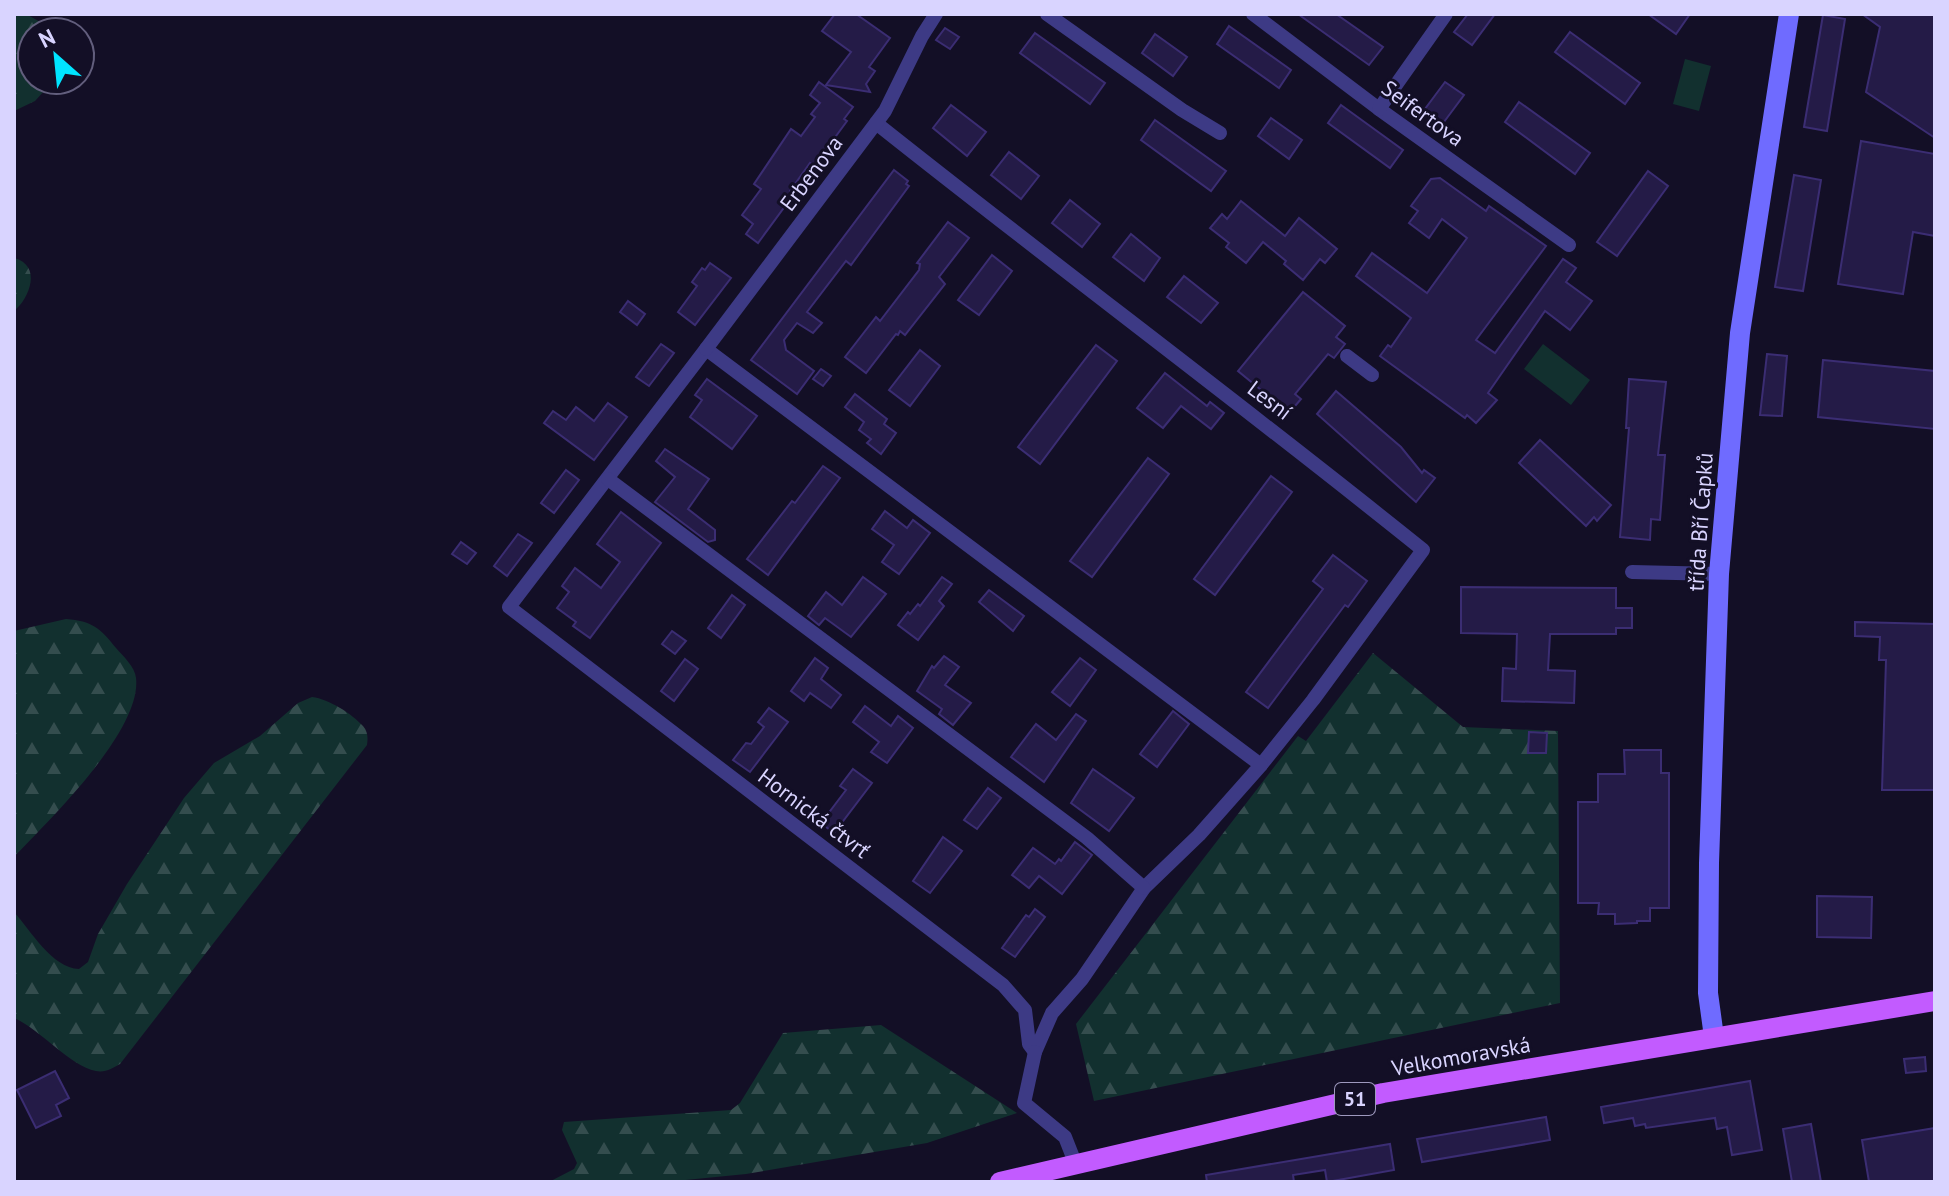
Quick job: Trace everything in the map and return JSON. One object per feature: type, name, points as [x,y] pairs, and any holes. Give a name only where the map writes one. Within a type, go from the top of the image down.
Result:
[{"type":"main road","name":"Velkomoravská","points":[[1000,1182],[1383,1093],[1935,1001]]},
{"type":"street","name":"Erbenova","points":[[706,349],[888,107],[936,14]]},
{"type":"street","points":[[1047,14],[1182,110],[1220,133]]},
{"type":"street","name":"Seifertova","points":[[1253,14],[1274,20],[1379,109],[1569,245]]},
{"type":"street","points":[[1379,109],[1446,14]]},
{"type":"street","name":"třída Bří Čapků","points":[[1714,1037],[1708,993],[1709,863],[1719,574],[1740,333],[1789,14]]},
{"type":"street","name":"Lesní","points":[[876,123],[1165,349],[1269,426],[1423,550],[1313,700],[1261,765]]},
{"type":"street","points":[[706,349],[1261,765],[1199,835],[1144,888],[1082,979],[1052,1013],[1035,1052],[1024,1103],[1065,1137],[1076,1165]]},
{"type":"street","name":"Hornická čtvrť","points":[[706,349],[509,607],[1003,985],[1025,1010]]},
{"type":"street","points":[[1347,356],[1372,375]]},
{"type":"street","points":[[608,479],[1087,838],[1144,888]]},
{"type":"street","name":"třída Bří Čapků","points":[[1632,572],[1719,574]]},
{"type":"street","points":[[1035,1052],[1029,1044],[1025,1010],[1052,1013]]},
{"type":"green space","points":[[14,14],[26,14],[30,16],[16,16],[16,96],[40,96],[14,111]]},
{"type":"green space","points":[[1685,59],[1711,66],[1699,111],[1673,104]]},
{"type":"green space","points":[[14,258],[23,262],[31,274],[25,298],[14,311]]},
{"type":"green space","points":[[1543,344],[1590,380],[1571,405],[1524,369]]},
{"type":"green space","points":[[66,619],[95,627],[125,658],[136,678],[134,699],[124,723],[90,774],[14,857],[14,631]]},
{"type":"green space","points":[[1373,653],[1463,727],[1558,731],[1560,1003],[1094,1101],[1076,1024],[1298,736],[1306,741]]},
{"type":"green space","points":[[312,697],[333,704],[358,721],[367,733],[367,745],[120,1064],[103,1071],[86,1068],[14,1018],[14,912],[51,956],[79,969],[88,962],[98,934],[127,884],[184,798],[214,763],[260,736],[298,703]]},
{"type":"green space","points":[[881,1025],[1017,1113],[927,1143],[746,1174],[665,1182],[549,1182],[574,1169],[577,1163],[562,1130],[564,1122],[731,1110],[740,1103],[783,1033]]},
{"type":"building","points":[[835,14],[856,14],[890,38],[869,67],[875,71],[866,84],[870,92],[826,85],[851,52],[822,31]]},
{"type":"building","points":[[1298,14],[1336,14],[1383,47],[1369,65]]},
{"type":"building","points":[[1468,14],[1495,14],[1472,45],[1454,32]]},
{"type":"building","points":[[1648,14],[1690,14],[1676,34]]},
{"type":"building","points":[[1862,14],[1935,14],[1935,138],[1866,92],[1880,27]]},
{"type":"building","points":[[1823,15],[1845,19],[1827,131],[1804,127]]},
{"type":"building","points":[[1229,26],[1291,70],[1279,88],[1217,44]]},
{"type":"building","points":[[945,28],[959,37],[950,49],[936,40]]},
{"type":"building","points":[[1570,32],[1640,83],[1625,104],[1555,52]]},
{"type":"building","points":[[1035,33],[1105,83],[1090,104],[1020,53]]},
{"type":"building","points":[[1155,34],[1187,57],[1173,76],[1142,53]]},
{"type":"building","points":[[819,82],[853,107],[844,119],[847,121],[814,166],[810,163],[790,191],[794,194],[758,243],[746,234],[753,224],[742,215],[761,189],[754,184],[791,129],[801,136],[815,117],[811,114],[820,103],[810,95]]},
{"type":"building","points":[[1445,82],[1464,95],[1441,126],[1422,113]]},
{"type":"building","points":[[1519,102],[1590,153],[1575,174],[1505,122]]},
{"type":"building","points":[[951,105],[986,132],[967,156],[933,128]]},
{"type":"building","points":[[1341,105],[1403,150],[1390,168],[1328,123]]},
{"type":"building","points":[[1271,118],[1302,140],[1289,159],[1258,136]]},
{"type":"building","points":[[1155,120],[1226,171],[1211,191],[1141,140]]},
{"type":"building","points":[[1861,141],[1935,154],[1935,236],[1913,232],[1903,294],[1838,284]]},
{"type":"building","points":[[1009,152],[1039,176],[1021,199],[991,175]]},
{"type":"building","points":[[894,170],[908,181],[906,184],[909,186],[851,265],[846,261],[807,312],[822,323],[813,333],[797,323],[784,340],[786,350],[814,371],[797,394],[751,360]]},
{"type":"building","points":[[1648,171],[1668,186],[1617,256],[1597,242]]},
{"type":"building","points":[[1794,175],[1821,180],[1803,291],[1775,287]]},
{"type":"building","points":[[1440,178],[1486,211],[1489,206],[1546,246],[1476,340],[1495,353],[1563,259],[1576,268],[1566,282],[1592,301],[1570,330],[1545,311],[1488,393],[1497,400],[1476,423],[1380,356],[1388,345],[1391,347],[1411,318],[1356,276],[1372,253],[1427,293],[1467,238],[1442,219],[1429,238],[1409,223],[1418,211],[1411,206],[1431,179]]},
{"type":"building","points":[[1070,200],[1100,224],[1082,247],[1052,223]]},
{"type":"building","points":[[1241,201],[1285,236],[1299,218],[1337,249],[1325,263],[1320,259],[1303,280],[1263,242],[1246,263],[1226,247],[1229,243],[1210,228],[1222,214],[1227,219]]},
{"type":"building","points":[[948,222],[969,238],[939,277],[945,284],[905,335],[900,331],[896,334],[866,373],[845,357],[876,317],[880,321],[919,270],[920,264],[917,263]]},
{"type":"building","points":[[1131,234],[1160,258],[1144,281],[1113,257]]},
{"type":"building","points":[[992,255],[1012,271],[979,315],[958,300]]},
{"type":"building","points":[[710,263],[731,278],[695,325],[678,312],[697,286],[692,282]]},
{"type":"building","points":[[1184,276],[1218,303],[1201,323],[1167,297]]},
{"type":"building","points":[[1303,292],[1345,326],[1336,337],[1345,344],[1334,358],[1328,354],[1295,394],[1301,399],[1289,413],[1238,371]]},
{"type":"building","points":[[628,301],[645,314],[637,325],[620,312]]},
{"type":"building","points":[[661,344],[674,353],[649,386],[636,377]]},
{"type":"building","points":[[1096,345],[1117,361],[1040,464],[1018,447]]},
{"type":"building","points":[[920,350],[940,366],[910,406],[889,390]]},
{"type":"building","points":[[1767,354],[1787,356],[1782,416],[1760,415]]},
{"type":"building","points":[[1823,360],[1935,371],[1935,429],[1818,417]]},
{"type":"building","points":[[821,369],[831,376],[823,386],[813,379]]},
{"type":"building","points":[[1165,373],[1207,406],[1210,402],[1224,413],[1211,429],[1181,406],[1163,428],[1137,408]]},
{"type":"building","points":[[707,379],[757,416],[732,449],[690,417],[702,400],[695,395]]},
{"type":"building","points":[[1629,379],[1666,382],[1658,455],[1665,455],[1660,520],[1651,519],[1650,540],[1620,537],[1629,428],[1626,428]]},
{"type":"building","points":[[1336,391],[1401,447],[1422,473],[1424,470],[1435,478],[1416,502],[1317,414]]},
{"type":"building","points":[[855,394],[887,419],[884,424],[896,433],[881,454],[867,443],[871,439],[859,430],[864,422],[845,407]]},
{"type":"building","points":[[608,403],[627,417],[594,460],[544,423],[553,411],[566,420],[576,407],[594,421]]},
{"type":"building","points":[[1540,440],[1611,505],[1597,521],[1594,517],[1586,526],[1519,463]]},
{"type":"building","points":[[665,449],[709,479],[688,509],[715,530],[715,540],[708,542],[655,502],[675,477],[656,461]]},
{"type":"building","points":[[1148,458],[1169,474],[1092,577],[1070,561]]},
{"type":"building","points":[[823,466],[840,478],[768,575],[747,559]]},
{"type":"building","points":[[566,470],[579,480],[554,513],[541,503]]},
{"type":"building","points":[[1271,476],[1292,492],[1215,595],[1194,579]]},
{"type":"building","points":[[885,511],[907,528],[913,520],[930,533],[899,574],[882,562],[894,545],[872,529]]},
{"type":"building","points":[[621,512],[661,543],[590,638],[573,626],[576,622],[557,608],[569,592],[562,586],[575,568],[601,588],[620,562],[597,544]]},
{"type":"building","points":[[518,534],[532,543],[507,576],[494,566]]},
{"type":"building","points":[[461,542],[476,553],[467,564],[452,554]]},
{"type":"building","points":[[1333,555],[1367,581],[1348,607],[1345,605],[1268,708],[1246,692],[1323,589],[1313,581]]},
{"type":"building","points":[[863,577],[886,594],[851,637],[825,618],[819,625],[808,616],[826,592],[842,605]]},
{"type":"building","points":[[942,577],[952,584],[939,601],[944,606],[918,640],[898,625],[908,612],[910,614],[918,604],[920,606]]},
{"type":"building","points":[[1461,587],[1616,588],[1616,608],[1632,608],[1632,628],[1616,628],[1616,634],[1550,634],[1548,670],[1575,671],[1574,703],[1502,701],[1503,668],[1516,669],[1517,634],[1461,633]]},
{"type":"building","points":[[989,590],[1024,616],[1013,631],[979,602]]},
{"type":"building","points":[[732,595],[745,605],[721,638],[708,628]]},
{"type":"building","points":[[1855,622],[1935,624],[1935,790],[1882,790],[1886,660],[1879,660],[1880,637],[1855,636]]},
{"type":"building","points":[[672,631],[686,641],[675,654],[662,644]]},
{"type":"building","points":[[944,656],[959,667],[945,685],[971,703],[953,725],[939,714],[942,709],[917,691],[932,666],[934,668]]},
{"type":"building","points":[[815,658],[828,668],[821,679],[841,695],[831,708],[810,693],[804,701],[791,691]]},
{"type":"building","points":[[1080,658],[1096,670],[1070,706],[1052,692]]},
{"type":"building","points":[[685,659],[698,669],[674,701],[661,691]]},
{"type":"building","points":[[865,706],[891,726],[898,716],[913,728],[887,763],[871,752],[879,742],[853,722]]},
{"type":"building","points":[[769,708],[788,722],[750,772],[733,760],[764,727],[758,722]]},
{"type":"building","points":[[1173,711],[1189,724],[1157,767],[1140,754]]},
{"type":"building","points":[[1076,714],[1086,721],[1044,782],[1011,757],[1036,724],[1056,740]]},
{"type":"building","points":[[1529,732],[1547,733],[1546,753],[1528,753]]},
{"type":"building","points":[[1624,750],[1661,750],[1661,773],[1669,773],[1669,908],[1650,908],[1650,921],[1615,924],[1615,914],[1598,914],[1599,903],[1578,903],[1578,802],[1598,802],[1598,774],[1625,774]]},
{"type":"building","points":[[853,769],[872,783],[834,833],[821,823],[846,790],[840,786]]},
{"type":"building","points":[[1093,769],[1134,798],[1109,831],[1071,803]]},
{"type":"building","points":[[988,788],[1001,798],[977,829],[964,820]]},
{"type":"building","points":[[943,837],[962,851],[930,893],[913,881]]},
{"type":"building","points":[[1075,842],[1092,855],[1062,894],[1039,876],[1029,888],[1012,875],[1033,848],[1055,864],[1059,859],[1061,861]]},
{"type":"building","points":[[1817,896],[1872,897],[1871,938],[1817,937]]},
{"type":"building","points":[[1035,909],[1045,917],[1015,957],[1002,948],[1026,915],[1029,917]]},
{"type":"building","points":[[1925,1057],[1926,1071],[1906,1073],[1904,1059]]},
{"type":"building","points":[[55,1071],[69,1098],[56,1105],[61,1116],[36,1128],[17,1090]]},
{"type":"building","points":[[1750,1081],[1762,1150],[1732,1155],[1727,1127],[1717,1129],[1715,1118],[1646,1128],[1645,1124],[1635,1126],[1633,1118],[1604,1123],[1601,1107]]},
{"type":"building","points":[[1546,1117],[1550,1140],[1422,1162],[1417,1139]]},
{"type":"building","points":[[1811,1124],[1821,1182],[1792,1182],[1783,1129]]},
{"type":"building","points":[[1935,1128],[1935,1182],[1869,1182],[1862,1140]]},
{"type":"building","points":[[1390,1144],[1394,1170],[1327,1182],[1325,1170],[1293,1175],[1294,1182],[1207,1182],[1206,1175]]}]
